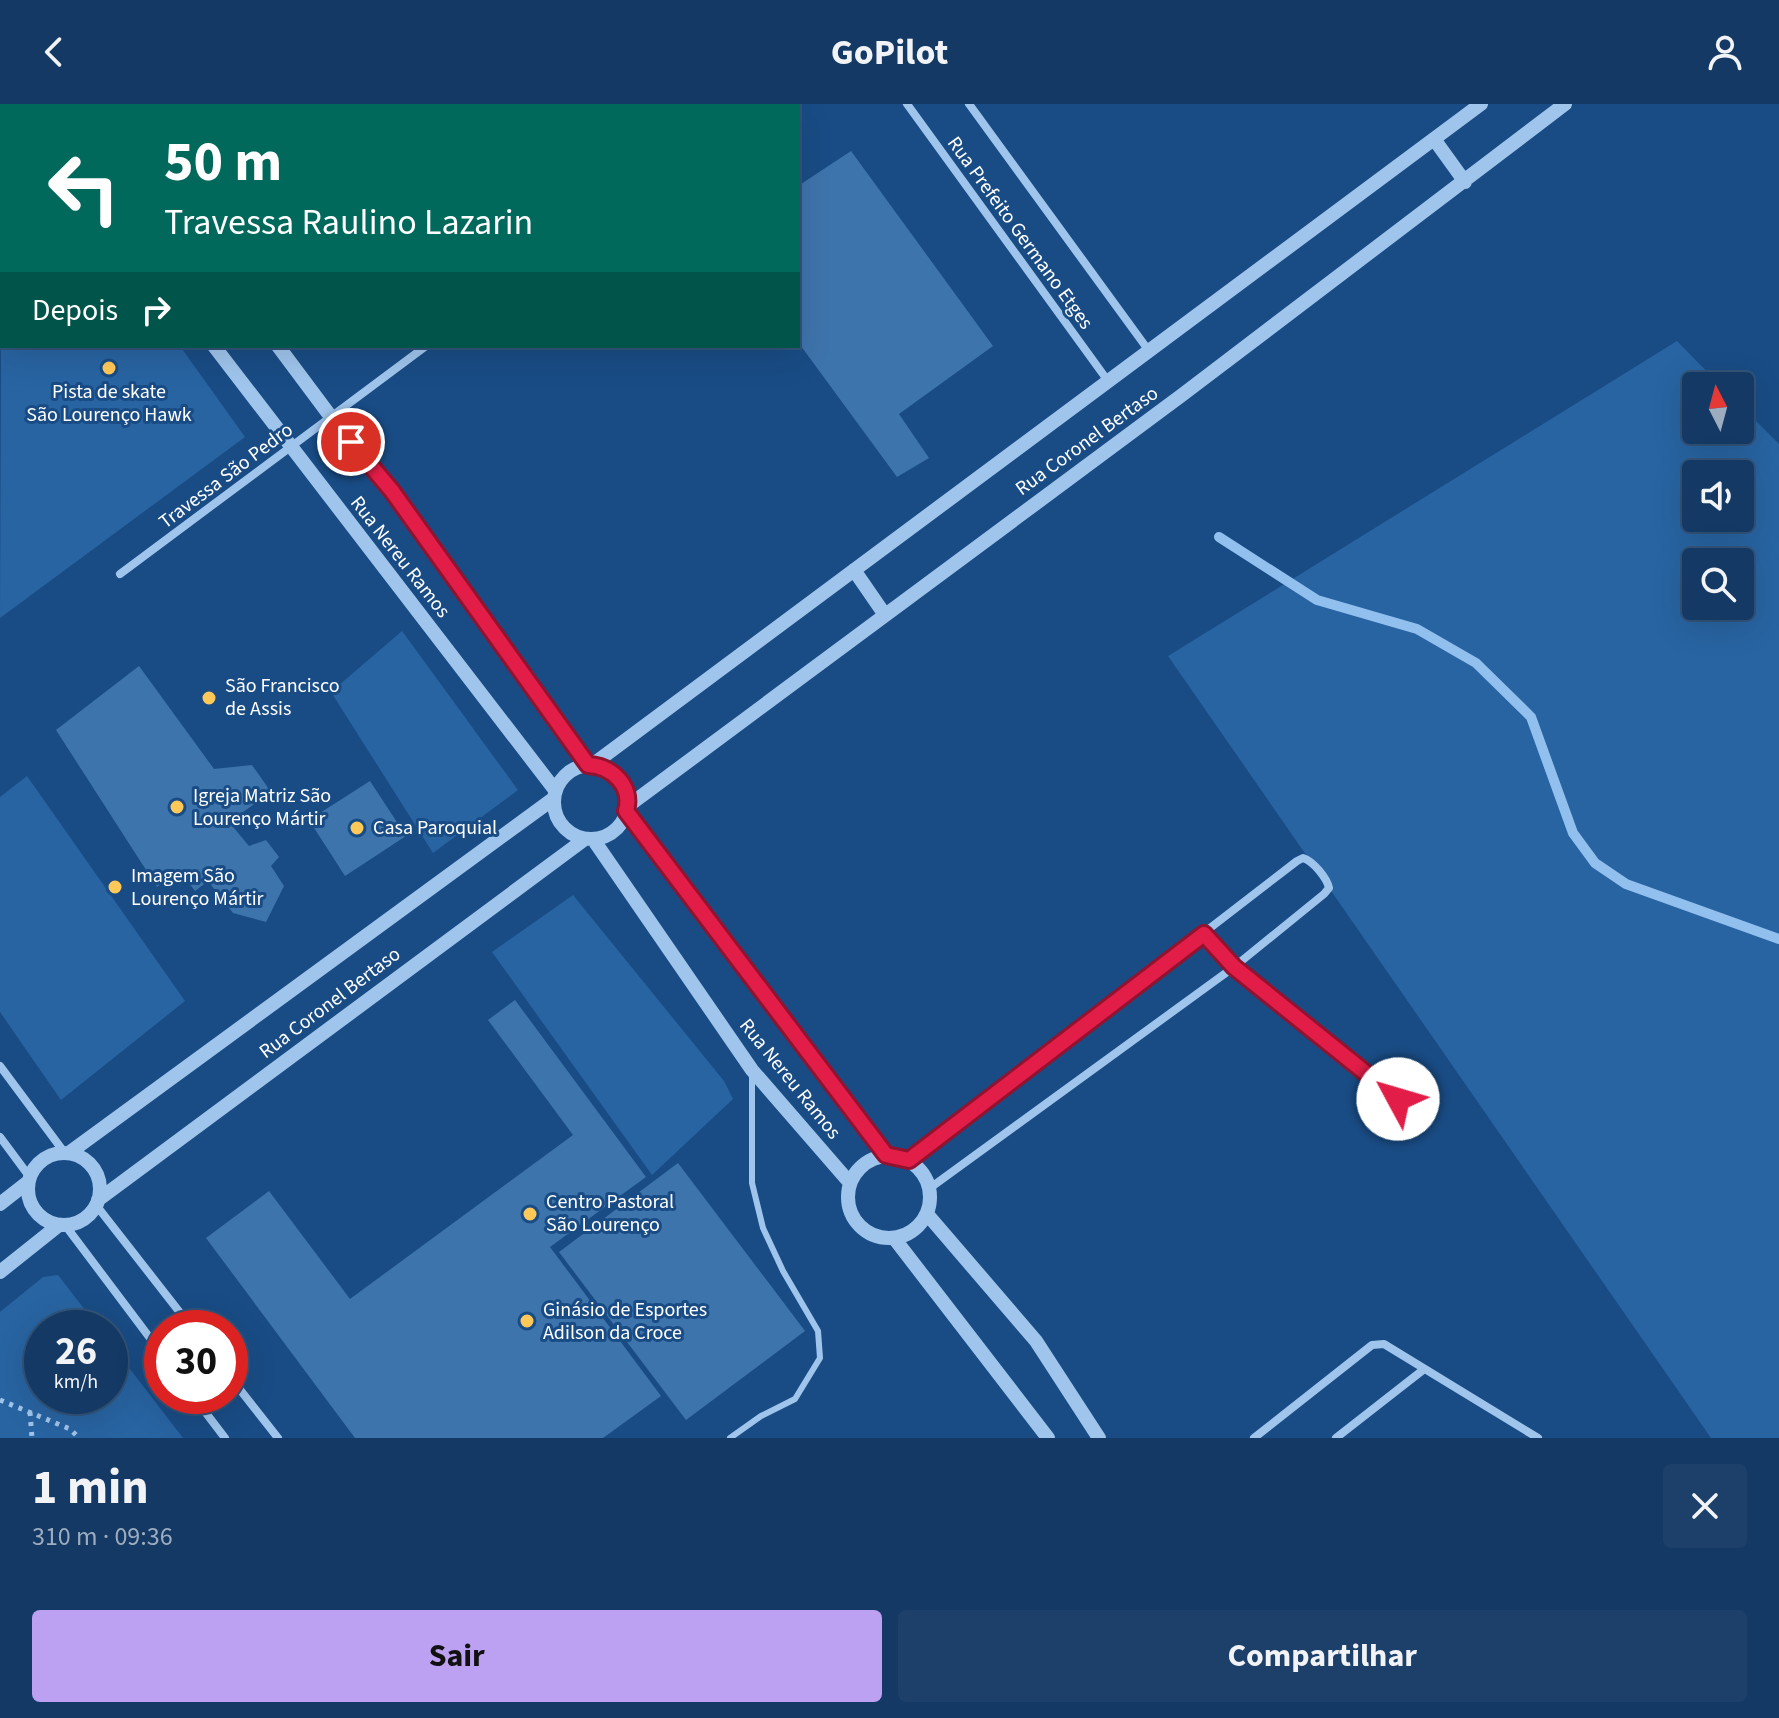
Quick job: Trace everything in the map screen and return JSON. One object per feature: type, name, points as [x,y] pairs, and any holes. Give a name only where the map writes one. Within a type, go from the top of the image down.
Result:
[{"type":"street","name":"Rua Prefeito Germano Etges","points":[[907,104],[1108,381]]},
{"type":"street","name":"Rua Prefeito Germano Etges","points":[[969,104],[1149,351]]},
{"type":"street","name":"Rua Coronel Bertaso","points":[[590,765],[1481,104]]},
{"type":"street","name":"Rua Coronel Bertaso","points":[[627,808],[1565,104]]},
{"type":"street","points":[[1434,139],[1465,182]]},
{"type":"street","name":"Rua Nereu Ramos","points":[[216,348],[554,795]]},
{"type":"street","name":"Rua Nereu Ramos","points":[[279,348],[392,491],[590,765]]},
{"type":"street","name":"Travessa São Pedro","points":[[120,574],[423,348]]},
{"type":"street","points":[[854,570],[885,615]]},
{"type":"street","points":[[590,765],[604,768],[622,783],[627,793],[627,808],[618,827],[609,834],[589,839],[575,836],[559,822],[554,795],[561,780],[570,772],[590,765]]},
{"type":"street","name":"Rua Coronel Bertaso","points":[[67,1152],[554,795]]},
{"type":"street","name":"Rua Nereu Ramos","points":[[627,808],[886,1155]]},
{"type":"street","name":"Rua Coronel Bertaso","points":[[97,1202],[589,839]]},
{"type":"street","name":"Rua Nereu Ramos","points":[[589,839],[752,1070],[850,1183]]},
{"type":"street","points":[[909,1160],[1297,861],[1303,858],[1308,860],[1327,882],[1329,888],[1234,967],[930,1188]]},
{"type":"street","points":[[1204,934],[1234,967],[1421,1118]]},
{"type":"street","points":[[0,1066],[67,1152],[79,1156],[95,1170],[100,1190],[97,1202],[83,1219],[62,1225],[0,1272]]},
{"type":"street","points":[[0,1137],[28,1179],[29,1201],[34,1210],[41,1217],[62,1225],[144,1331]]},
{"type":"street","points":[[0,1204],[28,1179],[43,1159],[67,1152]]},
{"type":"street","points":[[886,1155],[909,1160],[926,1177],[930,1188],[927,1214],[908,1234],[894,1238],[880,1237],[860,1226],[848,1206],[850,1183],[864,1163],[886,1155]]},
{"type":"street","points":[[97,1202],[178,1310]]},
{"type":"street","points":[[927,1214],[1036,1341],[1099,1438]]},
{"type":"street","points":[[894,1238],[1048,1438]]},
{"type":"street","points":[[1254,1438],[1372,1345],[1384,1344],[1538,1438]]},
{"type":"street","points":[[1336,1438],[1423,1370]]},
{"type":"street","points":[[248,1400],[278,1438]]},
{"type":"street","points":[[207,1414],[225,1438]]},
{"type":"lane","points":[[730,1438],[761,1416],[795,1399],[820,1358],[818,1331],[783,1271],[759,1213],[752,1183],[752,1070]]},
{"type":"path","points":[[0,1400],[24,1410]]},
{"type":"path","points":[[30,1414],[32,1438]]},
{"type":"path","points":[[35,1414],[70,1429],[79,1438]]},
{"type":"shaded area","points":[[1677,341],[1707,372],[1682,372],[1682,444],[1754,444],[1754,419],[1779,444],[1779,1438],[1711,1438],[1168,656]]},
{"type":"shaded area","points":[[1,348],[181,348],[245,437],[0,618]]},
{"type":"shaded area","points":[[402,631],[518,790],[433,853],[331,692]]},
{"type":"shaded area","points":[[27,776],[185,1001],[61,1100],[0,1012],[0,797]]},
{"type":"shaded area","points":[[573,895],[724,1081],[733,1099],[652,1175],[492,952]]},
{"type":"shaded area","points":[[58,1275],[85,1310],[24,1310],[24,1414],[128,1414],[128,1366],[144,1387],[144,1414],[165,1414],[183,1438],[0,1438],[0,1312],[43,1277]]},
{"type":"building","points":[[851,151],[993,346],[899,414],[929,458],[897,477],[800,345],[800,185]]},
{"type":"building","name":"Igreja Matriz São Lourenço Mártir","points":[[139,666],[214,769],[252,765],[271,792],[229,822],[249,846],[266,840],[279,857],[271,866],[284,886],[266,922],[233,913],[208,881],[195,891],[179,870],[157,887],[56,730]]},
{"type":"building","name":"Casa Paroquial","points":[[370,781],[406,836],[345,876],[309,820]]},
{"type":"building","points":[[515,1000],[646,1177],[550,1247],[661,1396],[603,1438],[355,1438],[206,1238],[269,1191],[350,1299],[573,1135],[488,1020]]},
{"type":"building","points":[[678,1163],[805,1331],[686,1420],[559,1252]]},
{"type":"waterway","points":[[1219,537],[1317,600],[1417,629],[1476,663],[1531,717],[1573,833],[1595,863],[1626,884],[1779,939]]},
{"type":"place","name":"Pista de skate São Lourenço Hawk","points":[[109,368]]},
{"type":"place","name":"São Francisco de Assis","points":[[209,698]]},
{"type":"place","name":"Igreja Matriz São Lourenço Mártir","points":[[177,807]]},
{"type":"place","name":"Casa Paroquial","points":[[357,828]]},
{"type":"place","name":"Imagem São Lourenço Mártir","points":[[115,887]]},
{"type":"place","name":"Centro Pastoral São Lourenço","points":[[530,1214]]},
{"type":"place","name":"Ginásio de Esportes Adilson da Croce","points":[[527,1321]]},
{"type":"route","points":[[351,442],[392,491],[588,765],[604,768],[622,783],[627,793],[626,811],[886,1155],[909,1160],[1204,934],[1234,967],[1398,1099]]}]
